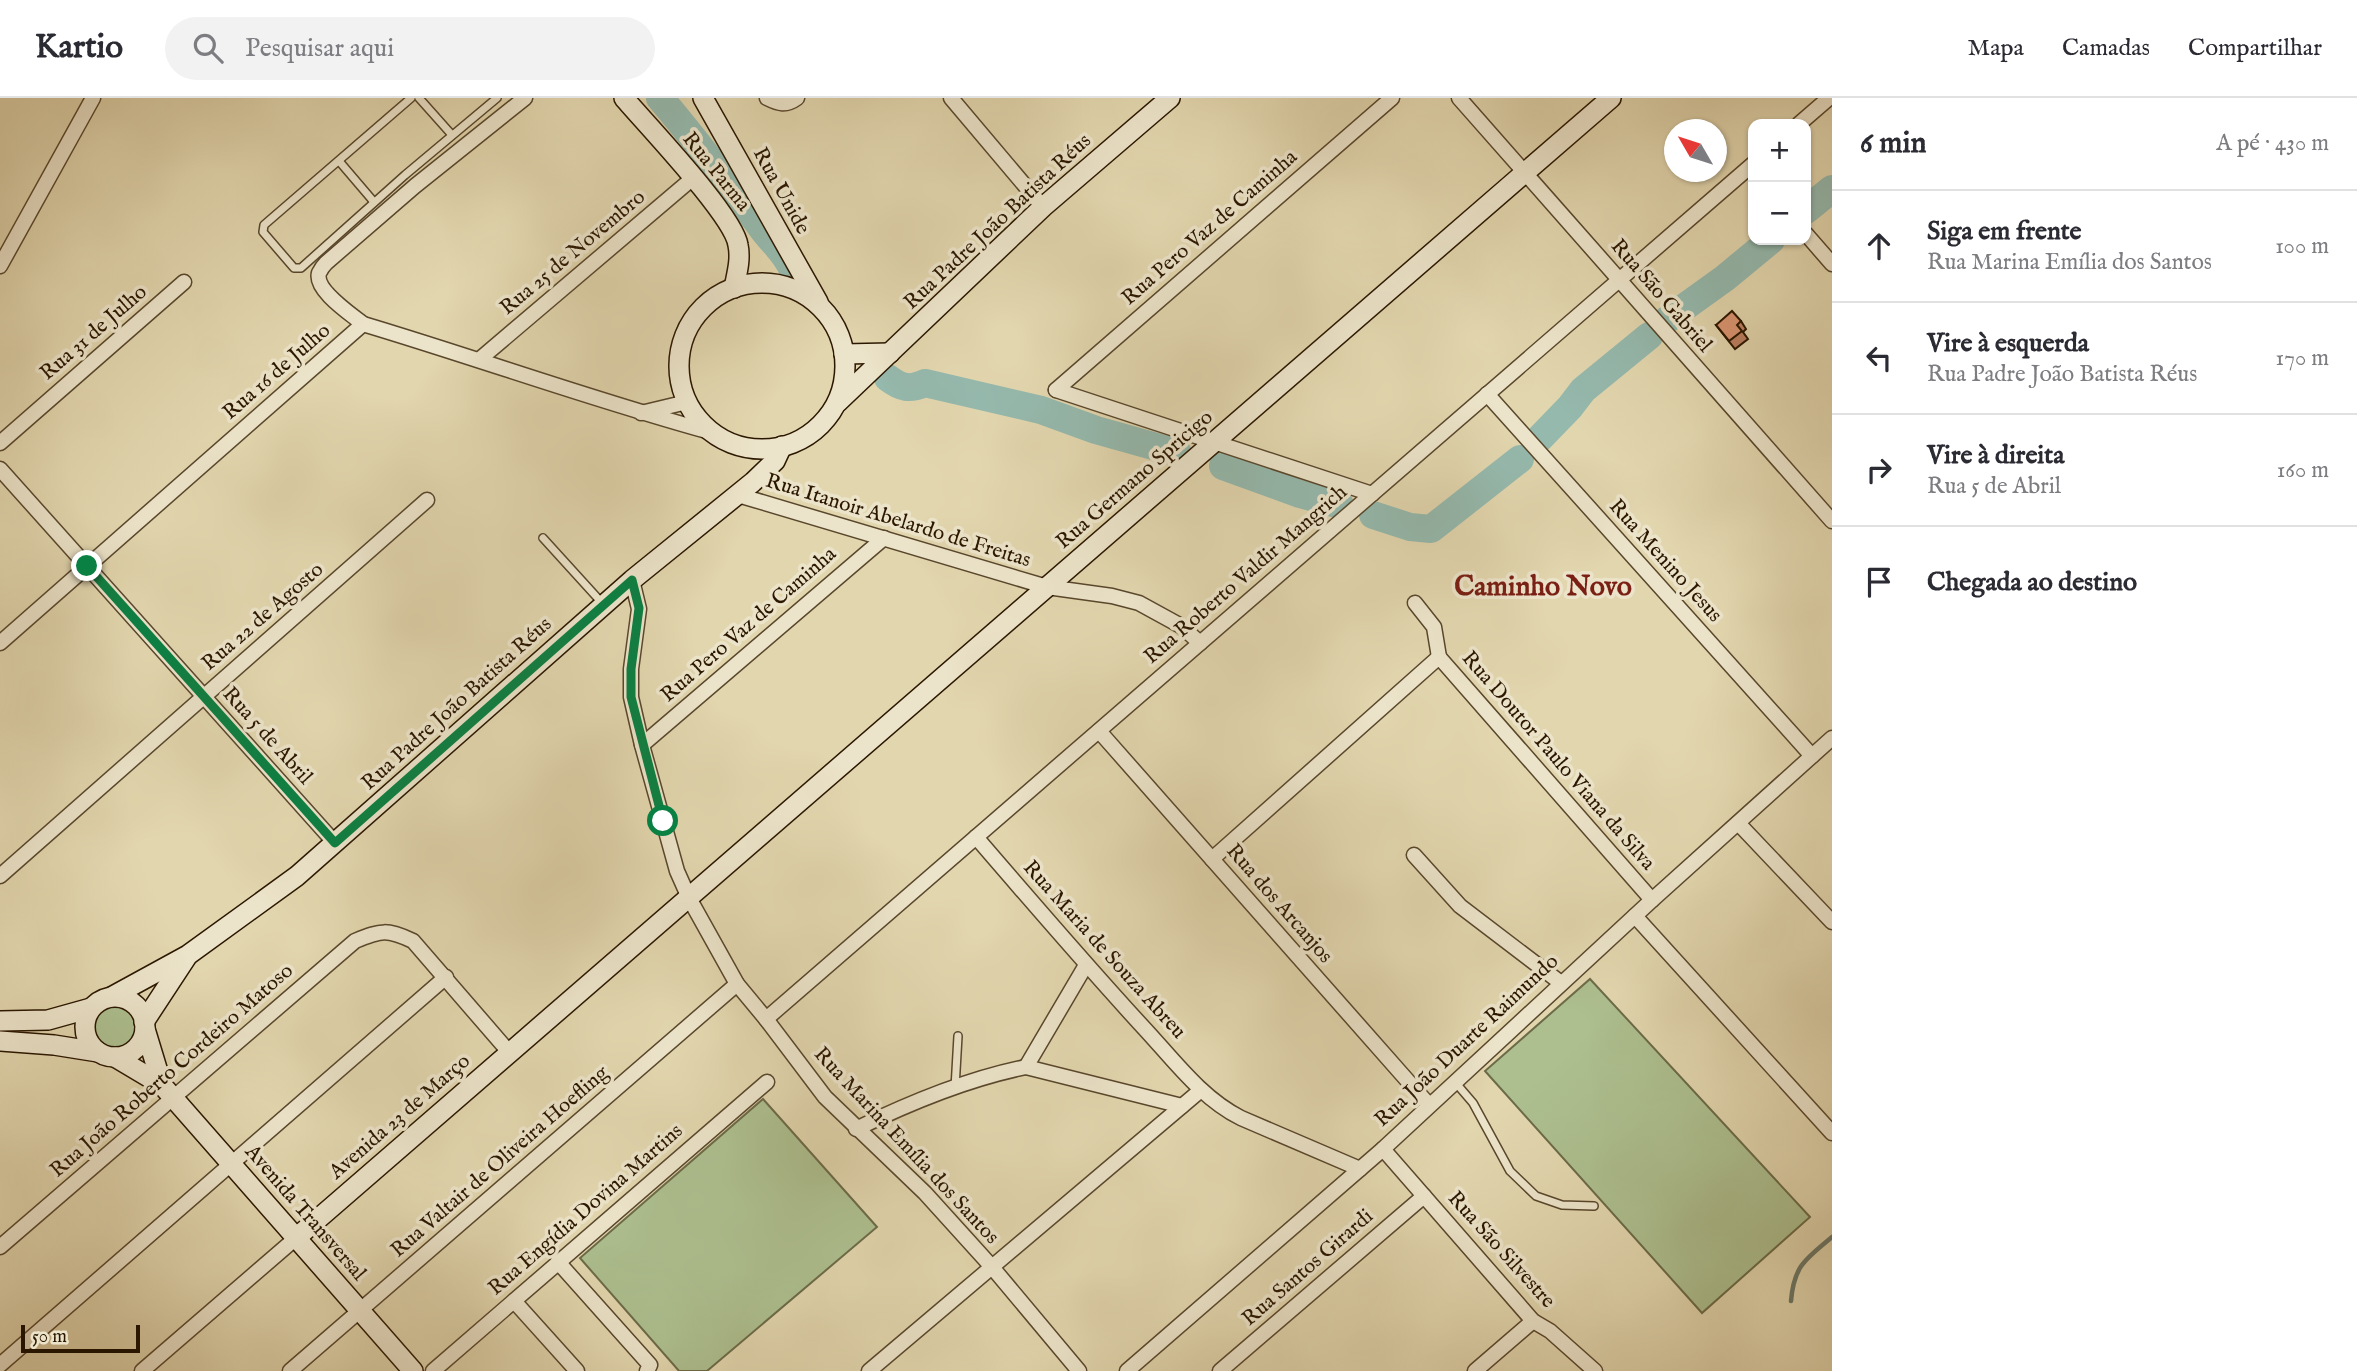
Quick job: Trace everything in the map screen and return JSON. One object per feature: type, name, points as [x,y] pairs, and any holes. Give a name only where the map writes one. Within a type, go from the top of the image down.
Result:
[{"type":"main road","name":"Rua Parma","points":[[624,98],[733,229],[738,243],[739,261],[734,288]]},
{"type":"main road","name":"Rua Unide","points":[[703,98],[820,306]]},
{"type":"main road","name":"Rua Germano Spricigo","points":[[689,898],[1611,98]]},
{"type":"main road","name":"Rua Padre João Batista Réus","points":[[834,406],[1157,102]]},
{"type":"main road","points":[[764,283],[794,289],[820,306],[835,328],[844,354],[843,381],[834,406],[808,434],[782,446],[749,448],[724,440],[694,414],[687,402],[681,381],[679,360],[686,332],[704,306],[734,288],[764,283]]},
{"type":"main road","points":[[844,354],[890,353]]},
{"type":"main road","name":"Rua Padre João Batista Réus","points":[[113,996],[188,955],[260,905],[335,843],[604,604],[753,482],[775,460],[782,446]]},
{"type":"main road","points":[[749,448],[754,461],[753,482]]},
{"type":"main road","name":"Avenida 23 de Março","points":[[296,1238],[689,898]]},
{"type":"main road","name":"Rua Padre João Batista Réus","points":[[145,1025],[188,955]]},
{"type":"main road","points":[[0,1021],[48,1020],[91,1008],[113,996],[122,997],[137,1006],[145,1025],[138,1046],[123,1056],[54,1045],[4,1046]]},
{"type":"main road","points":[[91,1008],[85,1023],[87,1039],[106,1054]]},
{"type":"main road","points":[[4,1046],[48,1020]]},
{"type":"main road","name":"Avenida Transversal","points":[[145,1025],[168,1091]]},
{"type":"main road","name":"Avenida Transversal","points":[[106,1054],[168,1091],[413,1371]]},
{"type":"street","points":[[0,266],[93,98]]},
{"type":"street","points":[[363,324],[324,290],[319,282],[319,274],[326,263],[410,181],[525,98]]},
{"type":"street","points":[[767,98],[778,104],[787,104],[797,98]]},
{"type":"street","points":[[951,98],[1043,207]]},
{"type":"street","name":"Rua Pero Vaz de Caminha","points":[[1214,442],[1056,390],[1392,98]]},
{"type":"street","name":"Rua São Gabriel","points":[[1459,98],[1832,522]]},
{"type":"street","points":[[1805,119],[1829,98]]},
{"type":"street","name":"Rua Roberto Valdir Mangrich","points":[[766,1019],[1748,171]]},
{"type":"street","name":"Rua 25 de Novembro","points":[[480,359],[693,178]]},
{"type":"street","points":[[1811,240],[1832,264]]},
{"type":"street","name":"Rua 31 de Julho","points":[[0,443],[184,282]]},
{"type":"street","name":"Rua 16 de Julho","points":[[0,643],[363,324],[480,359],[640,413],[714,433]]},
{"type":"street","name":"Rua Menino Jesus","points":[[1487,394],[1812,756]]},
{"type":"street","points":[[640,413],[687,402]]},
{"type":"street","points":[[1214,442],[1373,494]]},
{"type":"street","name":"Rua 5 de Abril","points":[[0,469],[335,843]]},
{"type":"street","name":"Rua Itanoir Abelardo de Freitas","points":[[738,495],[1047,587],[1112,596],[1139,603],[1181,626],[1200,643]]},
{"type":"street","name":"Rua 22 de Agosto","points":[[0,876],[427,500]]},
{"type":"street","name":"Rua Pero Vaz de Caminha","points":[[642,745],[884,538]]},
{"type":"street","name":"Rua Marina Emília dos Santos","points":[[632,580],[639,608],[631,669],[631,697],[642,745],[677,871],[737,984],[825,1097],[925,1193],[992,1267],[1079,1371]]},
{"type":"street","points":[[1415,603],[1434,627],[1440,657]]},
{"type":"street","name":"Rua Doutor Paulo Viana da Silva","points":[[1212,859],[1440,657],[1652,900]]},
{"type":"street","name":"Rua dos Arcanjos","points":[[1099,731],[1429,1105]]},
{"type":"street","name":"Rua João Duarte Raimundo","points":[[1127,1371],[1383,1149],[1634,916],[1832,738]]},
{"type":"street","points":[[1738,823],[1832,922]]},
{"type":"street","name":"Rua Maria de Souza Abreu","points":[[976,837],[1086,965],[1201,1090],[1225,1110],[1241,1118],[1360,1169]]},
{"type":"street","points":[[1414,855],[1460,906],[1561,983]]},
{"type":"street","points":[[1634,916],[1832,1133]]},
{"type":"street","name":"Rua João Roberto Cordeiro Matoso","points":[[0,1247],[168,1091],[355,940],[392,931],[413,941],[446,977]]},
{"type":"street","points":[[1026,1067],[1086,965]]},
{"type":"street","points":[[0,1365],[446,977],[509,1052]]},
{"type":"street","name":"Rua Valtair de Oliveira Hoefling","points":[[290,1371],[737,984]]},
{"type":"street","points":[[856,1129],[908,1106],[1026,1067],[1182,1106]]},
{"type":"street","name":"Rua Engídia Dovina Martins","points":[[433,1371],[767,1082]]},
{"type":"street","points":[[869,1371],[1201,1090]]},
{"type":"street","name":"Rua São Silvestre","points":[[1383,1149],[1533,1321],[1550,1331],[1595,1371]]},
{"type":"street","name":"Rua Santos Girardi","points":[[1220,1371],[1424,1196]]},
{"type":"street","name":"Avenida 23 de Março","points":[[142,1371],[296,1238]]},
{"type":"street","points":[[558,1262],[650,1365],[647,1371]]},
{"type":"street","points":[[514,1301],[577,1371]]},
{"type":"street","points":[[1475,1371],[1533,1321]]},
{"type":"lane","points":[[411,98],[262,228],[294,268],[301,268],[374,202],[410,181],[452,135],[497,98]]},
{"type":"lane","points":[[419,98],[452,135]]},
{"type":"lane","points":[[339,161],[374,202]]},
{"type":"lane","points":[[543,538],[604,604]]},
{"type":"lane","points":[[955,1089],[958,1036]]},
{"type":"lane","points":[[1455,1082],[1473,1103],[1510,1171],[1536,1196],[1562,1205],[1594,1206]]},
{"type":"green space","points":[[1590,979],[1810,1217],[1702,1313],[1485,1071]]},
{"type":"green space","points":[[115,1004],[131,1011],[138,1027],[131,1043],[115,1050],[99,1043],[92,1027],[99,1011]]},
{"type":"green space","points":[[763,1099],[877,1227],[707,1371],[679,1371],[580,1258]]},
{"type":"building","points":[[1732,311],[1741,321],[1737,325],[1742,331],[1729,341],[1716,325]]},
{"type":"waterway","points":[[660,98],[782,252],[793,270]]},
{"type":"waterway","points":[[1811,206],[1832,189]]},
{"type":"waterway","points":[[1668,319],[1765,245]]},
{"type":"waterway","points":[[1540,438],[1583,390],[1649,336]]},
{"type":"waterway","points":[[888,378],[906,387],[925,383],[1041,410],[1096,430],[1178,453]]},
{"type":"waterway","points":[[1373,515],[1410,527],[1431,529],[1520,459]]},
{"type":"waterway","points":[[1223,466],[1300,494],[1340,505]]},
{"type":"waterway","points":[[1791,1301],[1798,1271],[1815,1251],[1832,1237]]},
{"type":"district","name":"Caminho Novo","points":[[1543,587]]},
{"type":"route","points":[[87,566],[335,843],[632,580],[639,608],[631,669],[631,697],[663,821]]}]
